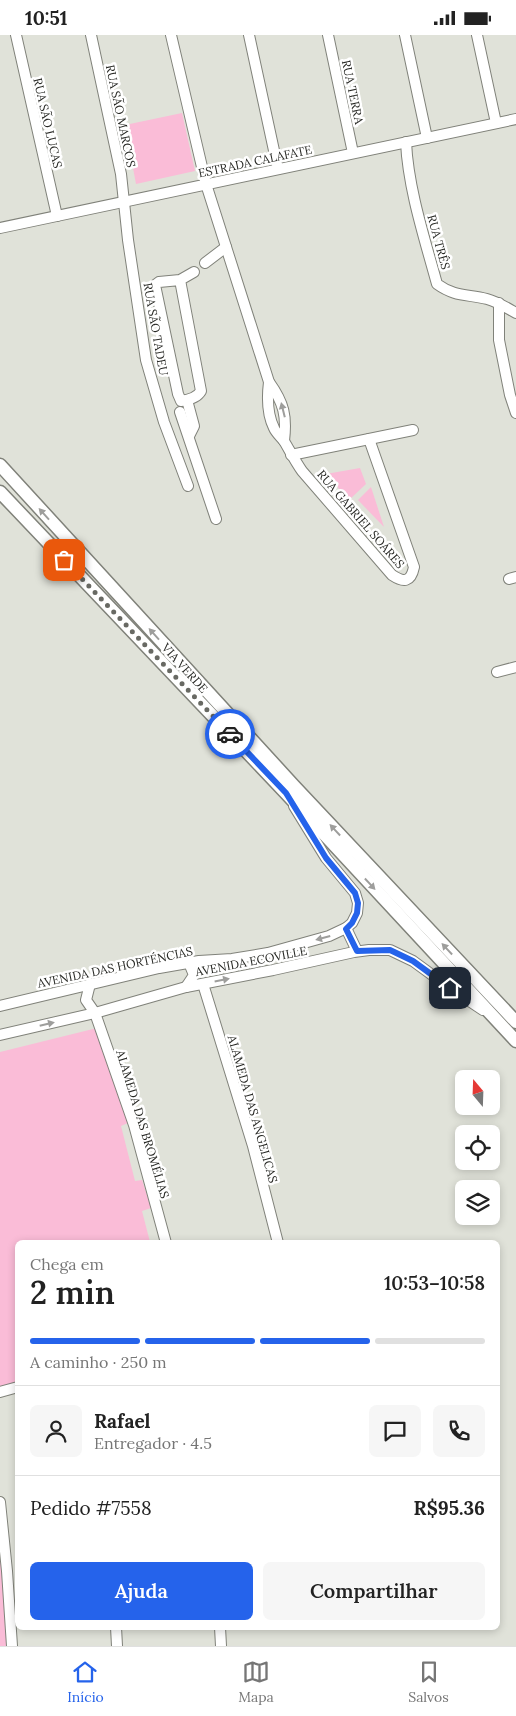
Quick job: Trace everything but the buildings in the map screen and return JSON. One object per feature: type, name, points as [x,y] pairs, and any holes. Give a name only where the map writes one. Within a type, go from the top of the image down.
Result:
[{"type":"main road","name":"VIA VERDE","points":[[0,465],[286,778],[516,1023]]},
{"type":"main road","name":"VIA VERDE","points":[[0,493],[286,793],[516,1041]]},
{"type":"street","name":"RUA SÃO LUCAS","points":[[16,35],[56,216]]},
{"type":"street","name":"RUA SÃO MARCOS","points":[[91,35],[120,174],[124,202]]},
{"type":"street","name":"RUA GABRIEL SOÁRES","points":[[171,35],[206,184],[268,383],[268,410],[274,429],[284,441],[302,471],[392,575],[400,580],[408,579],[413,575],[414,567],[369,439]]},
{"type":"street","points":[[249,35],[278,169]]},
{"type":"street","name":"RUA TERRA","points":[[328,35],[353,153]]},
{"type":"street","points":[[405,35],[427,138]]},
{"type":"street","points":[[478,35],[496,123]]},
{"type":"street","name":"ESTRADA CALAFATE","points":[[0,228],[516,119]]},
{"type":"street","name":"RUA TRÊS","points":[[406,142],[407,164],[411,183],[437,284],[449,292],[499,303],[516,313]]},
{"type":"street","name":"RUA SÃO TADEU","points":[[124,202],[146,360],[164,422],[188,486]]},
{"type":"street","points":[[205,263],[226,247]]},
{"type":"street","points":[[180,281],[201,391],[198,395],[181,401],[155,285],[180,281],[194,272]]},
{"type":"street","points":[[499,303],[499,340],[516,413]]},
{"type":"street","name":"RUA GABRIEL SOÁRES","points":[[268,383],[277,394],[283,406],[286,424],[284,441]]},
{"type":"street","points":[[187,400],[194,426],[189,436]]},
{"type":"street","points":[[180,411],[216,519]]},
{"type":"street","points":[[291,455],[413,430]]},
{"type":"street","points":[[497,672],[516,667]]},
{"type":"street","name":"VIA VERDE","points":[[286,793],[326,858],[355,893],[358,903],[357,913],[352,923],[346,929]]},
{"type":"street","points":[[346,929],[357,951]]},
{"type":"street","name":"AVENIDA DAS HORTÉNCIAS","points":[[0,1006],[189,963],[254,955],[329,936],[346,929]]},
{"type":"street","points":[[294,945],[294,956],[299,965]]},
{"type":"street","name":"AVENIDA ECOVILLE","points":[[0,1035],[95,1013],[203,983],[299,965],[357,951],[390,950],[413,961],[492,1016]]},
{"type":"street","points":[[186,987],[194,975],[189,963]]},
{"type":"street","name":"ALAMEDA DAS ANGELICAS","points":[[203,983],[253,1146],[277,1240]]},
{"type":"street","name":"ALAMEDA DAS BROMÉLIAS","points":[[90,984],[86,1000],[95,1013],[134,1125],[165,1240]]},
{"type":"street","points":[[0,1392],[15,1388]]},
{"type":"street","points":[[0,1502],[12,1646]]},
{"type":"street","points":[[116,1630],[117,1646]]},
{"type":"street","points":[[220,1630],[221,1646]]},
{"type":"shaded area","points":[[182,113],[195,171],[136,184],[125,125]]},
{"type":"shaded area","points":[[360,468],[366,484],[349,500],[326,474]]},
{"type":"shaded area","points":[[371,487],[384,527],[358,500]]},
{"type":"shaded area","points":[[97,1028],[128,1123],[121,1126],[135,1181],[142,1180],[151,1208],[142,1211],[149,1240],[15,1240],[15,1383],[0,1387],[0,1052]]},
{"type":"shaded area","points":[[0,1526],[9,1646],[0,1646]]},
{"type":"way so far","points":[[64,560],[230,734]]},
{"type":"route","points":[[230,734],[286,793],[313,840],[355,893],[358,903],[357,913],[352,923],[346,929],[357,951],[390,950],[413,961],[450,988]]}]
